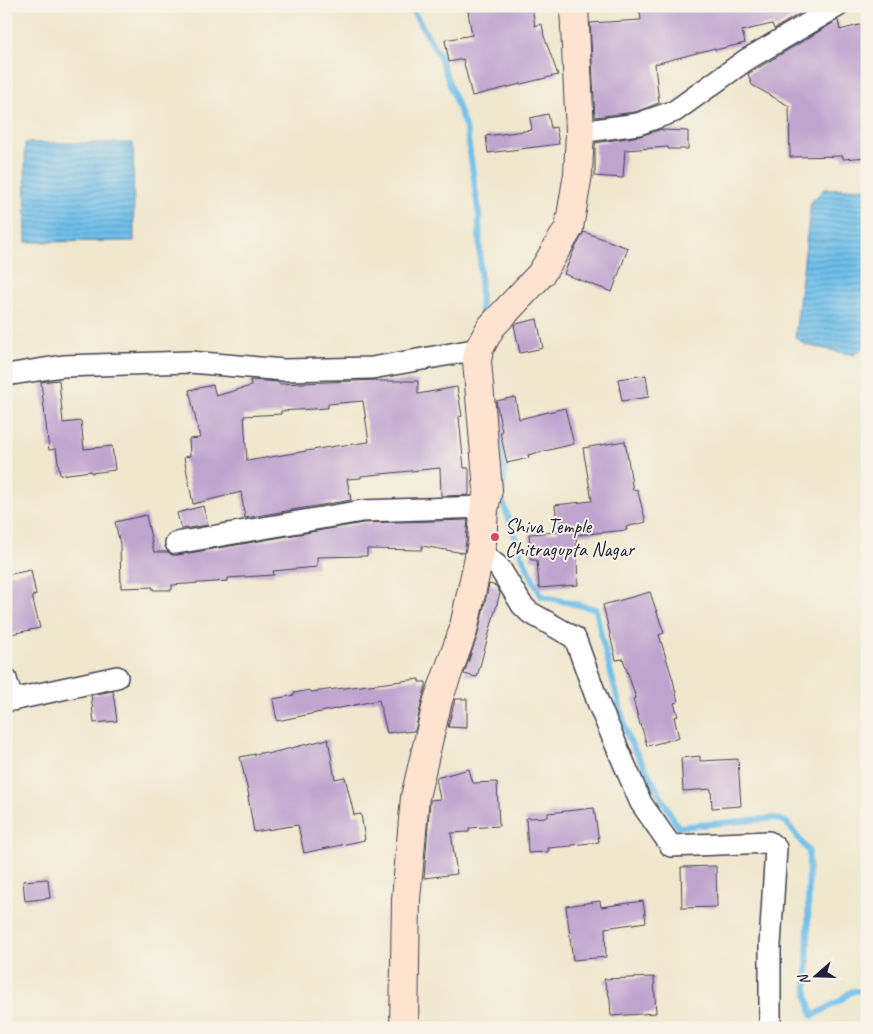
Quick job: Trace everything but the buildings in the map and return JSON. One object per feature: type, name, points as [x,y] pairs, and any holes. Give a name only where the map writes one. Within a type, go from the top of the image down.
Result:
[{"type":"street","points":[[404,1028],[406,898],[415,796],[438,700],[463,631],[482,544],[488,490],[477,361],[479,349],[491,327],[541,274],[569,228],[578,174],[580,132],[574,6]]},
{"type":"street","points":[[580,132],[638,124],[675,111],[746,60],[838,6]]},
{"type":"street","points":[[6,375],[63,366],[190,362],[284,370],[372,368],[479,349]]},
{"type":"street","points":[[176,543],[362,511],[485,507]]},
{"type":"street","points":[[480,552],[499,566],[522,605],[530,612],[575,638],[599,705],[641,803],[671,846],[768,842],[776,848],[770,945],[770,1028]]},
{"type":"street","points":[[6,679],[12,700],[117,677]]},
{"type":"water","points":[[25,143],[133,143],[134,241],[26,242]]},
{"type":"water","points":[[867,188],[867,344],[854,355],[806,345],[795,337],[811,202],[824,189]]},
{"type":"waterway","points":[[410,6],[439,55],[467,132],[479,215],[481,313]]},
{"type":"waterway","points":[[495,416],[505,475],[501,497],[521,554],[541,596],[596,609],[628,738],[678,827],[774,818],[786,822],[809,852],[807,995],[813,1016],[852,991],[867,991]]},
{"type":"place","name":"Shiva Temple Chitragupta Nagar","points":[[495,537]]}]
